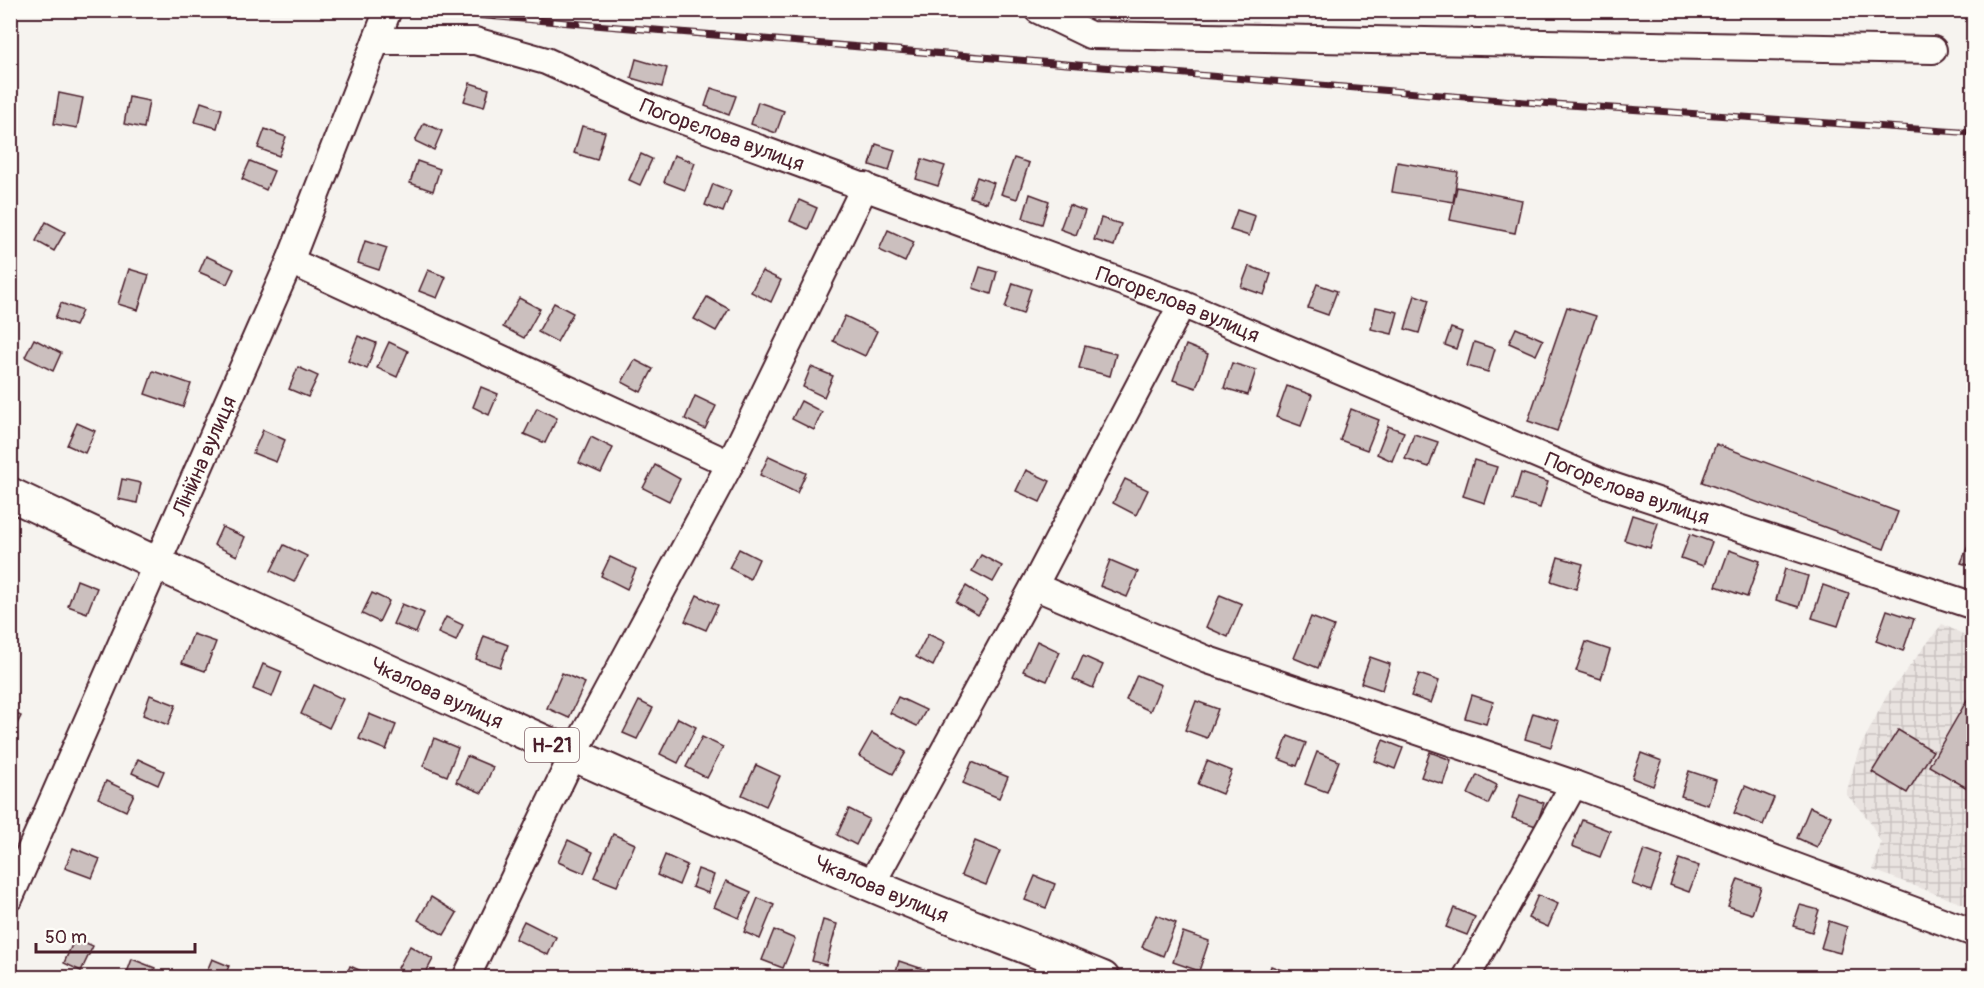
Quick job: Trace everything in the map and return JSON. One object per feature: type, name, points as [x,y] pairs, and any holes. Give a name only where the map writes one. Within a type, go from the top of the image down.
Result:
[{"type":"main road","name":"Чкалова вулиця","points":[[10,494],[573,755],[871,885],[1103,978]]},
{"type":"street","name":"Лінійна вулиця","points":[[10,897],[290,261],[388,10]]},
{"type":"street","points":[[1038,10],[1090,35],[1933,50]]},
{"type":"street","name":"Погорєлова вулиця","points":[[376,41],[475,41],[546,61],[649,108],[1182,304],[1609,485],[1974,606]]},
{"type":"street","points":[[466,978],[573,755],[730,464],[865,186]]},
{"type":"street","points":[[290,261],[730,464]]},
{"type":"street","points":[[871,885],[1034,586],[1182,304]]},
{"type":"street","points":[[1034,586],[1208,660],[1574,784],[1974,933]]},
{"type":"street","points":[[1466,978],[1574,784]]},
{"type":"shaded area","points":[[1942,624],[1973,639],[1973,908],[1873,870],[1881,843],[1869,820],[1846,794],[1858,752],[1886,697]]},
{"type":"building","points":[[636,59],[667,68],[662,87],[631,78]]},
{"type":"building","points":[[470,83],[489,89],[484,107],[464,101]]},
{"type":"building","points":[[711,88],[736,96],[729,115],[705,106]]},
{"type":"building","points":[[59,93],[83,98],[77,128],[54,124]]},
{"type":"building","points":[[129,97],[149,101],[144,128],[124,124]]},
{"type":"building","points":[[201,102],[222,109],[217,128],[195,122]]},
{"type":"building","points":[[758,102],[784,111],[776,133],[751,124]]},
{"type":"building","points":[[424,123],[442,131],[434,150],[415,141]]},
{"type":"building","points":[[582,126],[605,132],[597,160],[574,153]]},
{"type":"building","points":[[265,129],[286,137],[279,156],[258,148]]},
{"type":"building","points":[[876,144],[895,150],[889,171],[870,165]]},
{"type":"building","points":[[641,154],[652,159],[640,185],[629,180]]},
{"type":"building","points":[[674,155],[695,163],[685,190],[664,182]]},
{"type":"building","points":[[1014,158],[1029,163],[1017,199],[1001,194]]},
{"type":"building","points":[[922,159],[945,166],[938,186],[916,179]]},
{"type":"building","points":[[250,161],[274,171],[266,190],[242,179]]},
{"type":"building","points":[[417,161],[440,169],[433,191],[410,183]]},
{"type":"building","points":[[1397,162],[1458,172],[1453,202],[1392,192]]},
{"type":"building","points":[[977,177],[994,183],[987,203],[970,197]]},
{"type":"building","points":[[713,184],[731,191],[723,212],[705,205]]},
{"type":"building","points":[[1457,187],[1522,200],[1515,233],[1450,220]]},
{"type":"building","points":[[1030,194],[1049,201],[1042,224],[1023,218]]},
{"type":"building","points":[[799,200],[817,208],[808,229],[790,221]]},
{"type":"building","points":[[1069,205],[1085,211],[1076,235],[1060,229]]},
{"type":"building","points":[[1237,210],[1255,216],[1249,236],[1230,230]]},
{"type":"building","points":[[1101,218],[1121,224],[1114,246],[1094,240]]},
{"type":"building","points":[[46,222],[65,232],[54,251],[36,241]]},
{"type":"building","points":[[888,230],[914,242],[905,262],[879,250]]},
{"type":"building","points":[[365,241],[387,248],[379,270],[358,263]]},
{"type":"building","points":[[206,256],[234,269],[227,284],[199,272]]},
{"type":"building","points":[[1249,266],[1271,274],[1264,295],[1241,287]]},
{"type":"building","points":[[980,267],[997,272],[991,294],[973,288]]},
{"type":"building","points":[[129,269],[149,275],[138,310],[118,304]]},
{"type":"building","points":[[428,270],[446,277],[437,298],[419,291]]},
{"type":"building","points":[[762,271],[781,280],[771,302],[751,292]]},
{"type":"building","points":[[1013,283],[1031,289],[1023,314],[1005,308]]},
{"type":"building","points":[[1317,284],[1337,291],[1328,315],[1308,308]]},
{"type":"building","points":[[1415,295],[1429,300],[1419,333],[1405,329]]},
{"type":"building","points":[[707,297],[729,309],[716,331],[694,319]]},
{"type":"building","points":[[519,298],[540,309],[524,338],[503,327]]},
{"type":"building","points":[[61,303],[82,311],[75,326],[55,318]]},
{"type":"building","points":[[554,303],[573,313],[557,342],[538,332]]},
{"type":"building","points":[[1376,307],[1398,312],[1392,334],[1371,329]]},
{"type":"building","points":[[1567,307],[1596,316],[1557,431],[1528,421]]},
{"type":"building","points":[[845,316],[877,331],[865,356],[833,341]]},
{"type":"building","points":[[1451,328],[1462,332],[1456,349],[1445,345]]},
{"type":"building","points":[[1516,328],[1543,340],[1536,355],[1509,343]]},
{"type":"building","points":[[358,336],[376,343],[367,369],[348,361]]},
{"type":"building","points":[[34,339],[61,353],[53,371],[25,357]]},
{"type":"building","points":[[389,342],[408,351],[397,377],[377,368]]},
{"type":"building","points":[[1474,342],[1495,349],[1488,372],[1467,366]]},
{"type":"building","points":[[1186,345],[1208,354],[1196,388],[1173,380]]},
{"type":"building","points":[[1085,346],[1116,354],[1110,376],[1079,368]]},
{"type":"building","points":[[635,360],[653,369],[641,392],[622,382]]},
{"type":"building","points":[[1232,363],[1256,370],[1248,395],[1224,388]]},
{"type":"building","points":[[298,367],[318,376],[308,397],[289,389]]},
{"type":"building","points":[[811,367],[833,376],[824,397],[803,387]]},
{"type":"building","points":[[153,371],[191,384],[183,407],[145,394]]},
{"type":"building","points":[[1287,386],[1312,395],[1301,426],[1276,417]]},
{"type":"building","points":[[481,387],[498,394],[489,415],[473,407]]},
{"type":"building","points":[[695,396],[716,406],[705,429],[685,419]]},
{"type":"building","points":[[801,401],[822,412],[814,430],[792,419]]},
{"type":"building","points":[[537,408],[557,418],[545,443],[524,434]]},
{"type":"building","points":[[1351,409],[1379,420],[1367,450],[1340,440]]},
{"type":"building","points":[[77,423],[95,431],[85,453],[67,445]]},
{"type":"building","points":[[1388,426],[1404,432],[1392,461],[1377,454]]},
{"type":"building","points":[[263,430],[285,440],[276,462],[253,453]]},
{"type":"building","points":[[1414,434],[1438,442],[1429,467],[1405,459]]},
{"type":"building","points":[[591,437],[613,448],[601,473],[579,463]]},
{"type":"building","points":[[1716,444],[1898,512],[1884,549],[1702,482]]},
{"type":"building","points":[[769,456],[806,473],[797,493],[760,475]]},
{"type":"building","points":[[1474,460],[1497,467],[1485,503],[1463,496]]},
{"type":"building","points":[[655,465],[680,479],[669,501],[643,488]]},
{"type":"building","points":[[1026,470],[1050,481],[1040,502],[1016,491]]},
{"type":"building","points":[[1521,473],[1548,482],[1540,508],[1513,500]]},
{"type":"building","points":[[122,479],[141,483],[137,503],[118,499]]},
{"type":"building","points":[[1125,479],[1148,490],[1136,515],[1113,503]]},
{"type":"building","points":[[1632,515],[1658,523],[1650,548],[1624,540]]},
{"type":"building","points":[[222,527],[245,537],[237,556],[214,545]]},
{"type":"building","points":[[1974,531],[1974,567],[1961,563]]},
{"type":"building","points":[[1690,534],[1712,542],[1703,566],[1681,558]]},
{"type":"building","points":[[284,545],[307,556],[294,582],[271,571]]},
{"type":"building","points":[[739,549],[759,559],[750,579],[729,568]]},
{"type":"building","points":[[1729,550],[1760,561],[1747,597],[1716,586]]},
{"type":"building","points":[[981,555],[1002,566],[993,582],[972,571]]},
{"type":"building","points":[[610,557],[636,569],[627,589],[601,576]]},
{"type":"building","points":[[1558,557],[1583,564],[1576,589],[1551,581]]},
{"type":"building","points":[[1110,560],[1138,572],[1127,597],[1100,586]]},
{"type":"building","points":[[1785,569],[1808,576],[1799,607],[1776,600]]},
{"type":"building","points":[[77,580],[97,588],[87,613],[68,606]]},
{"type":"building","points":[[1823,585],[1849,594],[1838,626],[1812,618]]},
{"type":"building","points":[[966,586],[988,600],[978,615],[956,602]]},
{"type":"building","points":[[372,593],[389,601],[379,622],[362,614]]},
{"type":"building","points":[[697,595],[718,605],[706,630],[685,621]]},
{"type":"building","points":[[1220,595],[1242,604],[1228,637],[1206,627]]},
{"type":"building","points":[[402,604],[424,613],[416,633],[393,624]]},
{"type":"building","points":[[1887,610],[1914,619],[1903,651],[1876,641]]},
{"type":"building","points":[[446,617],[463,625],[456,641],[438,633]]},
{"type":"building","points":[[1311,617],[1334,626],[1318,668],[1294,658]]},
{"type":"building","points":[[193,634],[216,642],[205,671],[182,663]]},
{"type":"building","points":[[928,634],[945,642],[933,666],[916,657]]},
{"type":"building","points":[[484,636],[508,645],[500,667],[476,659]]},
{"type":"building","points":[[1037,641],[1060,652],[1047,681],[1023,671]]},
{"type":"building","points":[[1586,642],[1610,650],[1601,679],[1576,671]]},
{"type":"building","points":[[1083,656],[1103,665],[1093,688],[1073,679]]},
{"type":"building","points":[[1370,657],[1390,664],[1382,690],[1361,683]]},
{"type":"building","points":[[263,664],[282,672],[272,697],[253,689]]},
{"type":"building","points":[[562,673],[585,683],[569,718],[547,708]]},
{"type":"building","points":[[1419,674],[1439,681],[1431,703],[1411,696]]},
{"type":"building","points":[[1137,675],[1161,685],[1150,711],[1126,700]]},
{"type":"building","points":[[314,685],[343,699],[329,728],[301,714]]},
{"type":"building","points":[[1974,688],[1974,792],[1929,766]]},
{"type":"building","points":[[150,695],[176,705],[168,725],[143,715]]},
{"type":"building","points":[[1472,695],[1493,702],[1486,724],[1465,718]]},
{"type":"building","points":[[898,697],[926,710],[917,726],[890,713]]},
{"type":"building","points":[[639,701],[653,708],[637,739],[623,733]]},
{"type":"building","points":[[1196,701],[1218,709],[1207,738],[1185,730]]},
{"type":"building","points":[[10,711],[21,716],[10,738]]},
{"type":"building","points":[[1533,713],[1559,721],[1551,747],[1525,739]]},
{"type":"building","points":[[369,714],[396,725],[386,750],[359,739]]},
{"type":"building","points":[[678,718],[696,727],[678,763],[660,754]]},
{"type":"building","points":[[1898,730],[1933,751],[1907,793],[1872,772]]},
{"type":"building","points":[[872,733],[906,752],[893,774],[859,756]]},
{"type":"building","points":[[1288,736],[1306,743],[1297,766],[1279,759]]},
{"type":"building","points":[[702,737],[723,747],[707,778],[686,767]]},
{"type":"building","points":[[434,738],[458,748],[447,776],[423,766]]},
{"type":"building","points":[[1383,740],[1403,748],[1395,769],[1375,761]]},
{"type":"building","points":[[1317,752],[1339,761],[1327,792],[1305,784]]},
{"type":"building","points":[[1430,752],[1451,760],[1443,784],[1421,777]]},
{"type":"building","points":[[1641,753],[1662,761],[1653,786],[1632,778]]},
{"type":"building","points":[[467,756],[493,767],[482,793],[456,782]]},
{"type":"building","points":[[138,759],[164,771],[158,785],[132,773]]},
{"type":"building","points":[[1207,761],[1232,771],[1222,794],[1198,784]]},
{"type":"building","points":[[972,762],[1008,777],[999,798],[963,783]]},
{"type":"building","points":[[756,765],[780,776],[766,806],[742,795]]},
{"type":"building","points":[[1689,771],[1716,780],[1708,805],[1681,796]]},
{"type":"building","points":[[1477,775],[1497,785],[1488,804],[1468,794]]},
{"type":"building","points":[[106,781],[134,794],[126,811],[98,798]]},
{"type":"building","points":[[1745,786],[1774,798],[1763,825],[1734,813]]},
{"type":"building","points":[[1520,795],[1544,803],[1536,826],[1512,818]]},
{"type":"building","points":[[1810,807],[1831,816],[1817,847],[1797,838]]},
{"type":"building","points":[[849,809],[869,819],[856,845],[837,835]]},
{"type":"building","points":[[1582,820],[1610,831],[1600,857],[1572,846]]},
{"type":"building","points":[[613,834],[635,844],[617,886],[594,877]]},
{"type":"building","points":[[568,840],[593,852],[584,873],[558,862]]},
{"type":"building","points":[[975,841],[1000,851],[986,885],[961,875]]},
{"type":"building","points":[[73,848],[100,859],[92,878],[65,868]]},
{"type":"building","points":[[1644,850],[1663,857],[1651,891],[1632,884]]},
{"type":"building","points":[[665,855],[687,865],[679,885],[657,875]]},
{"type":"building","points":[[1679,859],[1699,866],[1689,892],[1670,885]]},
{"type":"building","points":[[698,869],[714,875],[708,893],[692,887]]},
{"type":"building","points":[[1035,876],[1055,884],[1046,908],[1025,900]]},
{"type":"building","points":[[1738,879],[1761,887],[1752,914],[1728,906]]},
{"type":"building","points":[[726,881],[751,892],[739,918],[714,907]]},
{"type":"building","points":[[1538,895],[1558,904],[1548,927],[1528,918]]},
{"type":"building","points":[[431,897],[457,913],[444,935],[418,920]]},
{"type":"building","points":[[758,898],[774,905],[760,939],[744,932]]},
{"type":"building","points":[[1800,905],[1819,910],[1812,932],[1793,926]]},
{"type":"building","points":[[1454,908],[1475,917],[1467,935],[1446,927]]},
{"type":"building","points":[[1156,915],[1176,923],[1163,956],[1142,947]]},
{"type":"building","points":[[823,920],[837,924],[826,965],[812,961]]},
{"type":"building","points":[[524,921],[556,937],[548,955],[515,939]]},
{"type":"building","points":[[1829,921],[1847,927],[1840,953],[1821,948]]},
{"type":"building","points":[[774,930],[795,939],[783,968],[762,960]]},
{"type":"building","points":[[1183,932],[1209,941],[1199,971],[1173,962]]},
{"type":"building","points":[[75,938],[93,946],[81,971],[64,963]]},
{"type":"building","points":[[410,946],[433,959],[423,978],[415,978],[398,968]]},
{"type":"building","points":[[132,959],[155,968],[152,978],[125,978]]},
{"type":"building","points":[[212,959],[229,966],[224,978],[204,978]]},
{"type":"building","points":[[899,961],[926,970],[923,978],[894,978]]},
{"type":"building","points":[[350,966],[368,974],[367,978],[345,978]]},
{"type":"building","points":[[1271,966],[1295,975],[1294,978],[1267,978]]},
{"type":"railway","points":[[413,10],[1525,102],[1974,133]]}]
